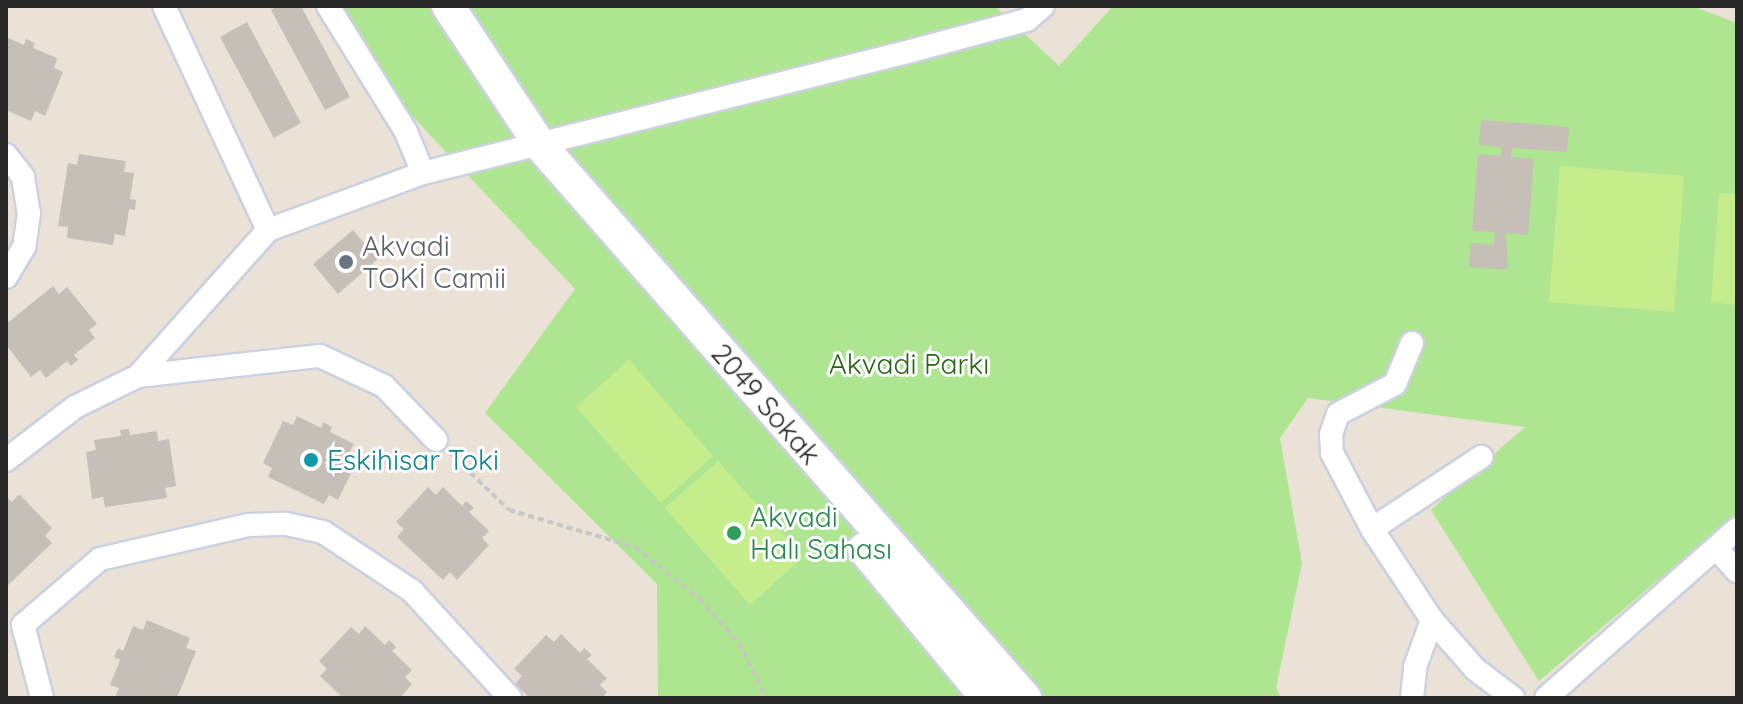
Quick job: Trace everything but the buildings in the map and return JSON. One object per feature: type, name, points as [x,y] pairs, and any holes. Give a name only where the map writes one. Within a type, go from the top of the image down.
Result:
[{"type":"main road","points":[[428,6],[529,147]]},
{"type":"main road","points":[[448,6],[529,147]]},
{"type":"main road","name":"2049 Sokak","points":[[529,147],[987,698]]},
{"type":"main road","name":"2049 Sokak","points":[[529,147],[1025,698]]},
{"type":"street","points":[[164,6],[268,230]]},
{"type":"street","points":[[328,6],[406,132],[423,173]]},
{"type":"street","points":[[138,376],[268,230],[423,173],[1030,11]]},
{"type":"street","points":[[6,155],[23,177],[29,213],[24,247],[6,277]]},
{"type":"street","points":[[1412,343],[1401,378],[1338,414],[1331,434],[1332,453],[1346,487],[1432,620],[1475,669],[1513,698]]},
{"type":"street","points":[[6,460],[75,407],[138,376],[320,356],[384,386],[436,440]]},
{"type":"street","points":[[1372,529],[1481,457]]},
{"type":"street","points":[[42,698],[15,622],[100,559],[248,525],[286,524],[336,539],[412,591],[510,698]]},
{"type":"street","points":[[1546,698],[1737,529]]},
{"type":"street","points":[[1717,549],[1737,571]]},
{"type":"street","points":[[1412,698],[1415,667],[1432,620]]},
{"type":"path","points":[[436,440],[509,510],[635,547],[699,598],[739,643],[766,698]]},
{"type":"green space","name":"Akvadi Parkı","points":[[340,6],[995,6],[1059,66],[1113,6],[1692,6],[1737,23],[1737,513],[1539,681],[1431,510],[1525,427],[1308,398],[1280,438],[1302,563],[1276,688],[1281,698],[658,698],[657,584],[485,413],[575,289],[399,102]]},
{"type":"green space","points":[[1560,166],[1684,176],[1674,312],[1549,302]]},
{"type":"green space","points":[[1719,193],[1737,194],[1737,305],[1711,302]]},
{"type":"green space","name":"Akvadi Halı Sahası","points":[[629,360],[713,456],[661,503],[576,407]]},
{"type":"green space","name":"Akvadi Halı Sahası","points":[[718,461],[803,557],[750,605],[665,508]]},
{"type":"place","name":"Akvadi TOKİ Camii","points":[[346,262]]},
{"type":"place","name":"Eskihisar Toki","points":[[311,460]]},
{"type":"place","name":"Akvadi Halı Sahası","points":[[734,533]]}]
